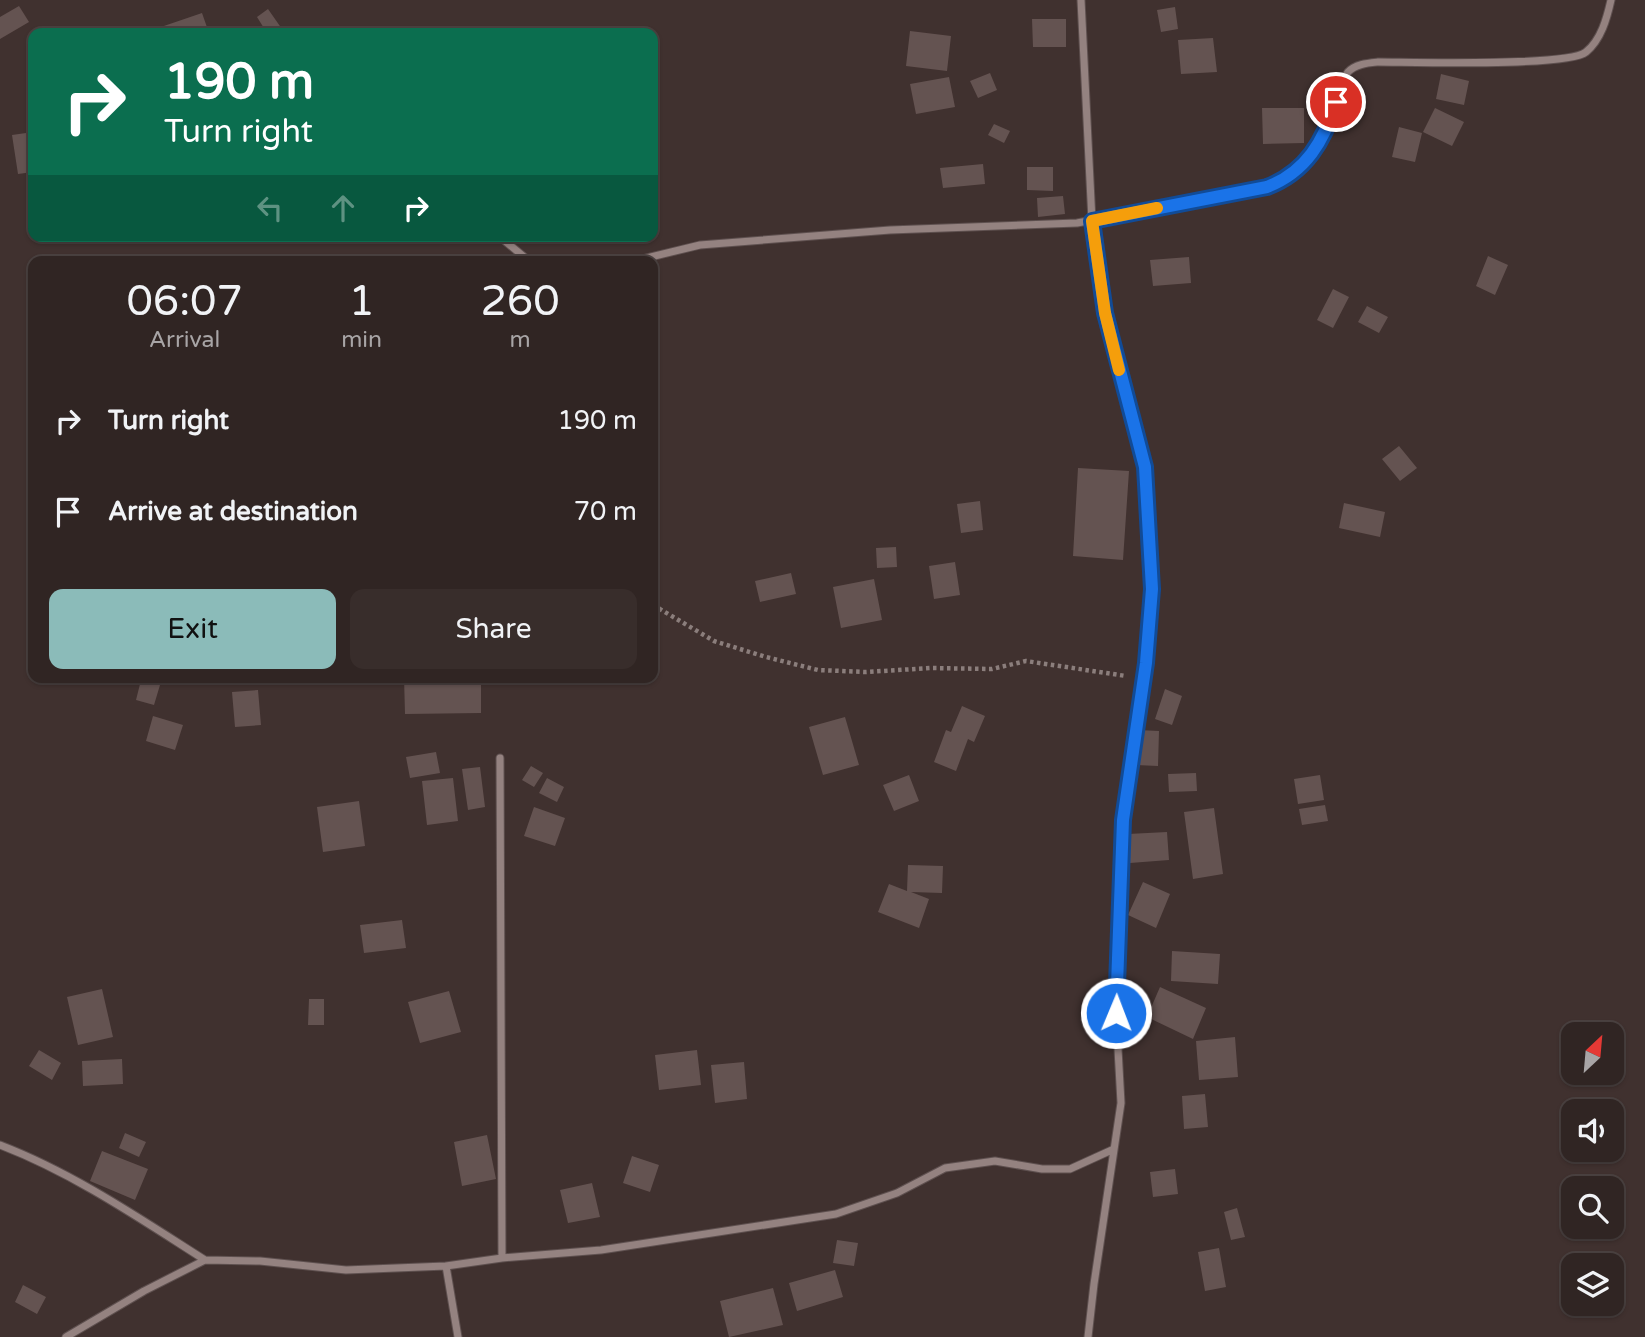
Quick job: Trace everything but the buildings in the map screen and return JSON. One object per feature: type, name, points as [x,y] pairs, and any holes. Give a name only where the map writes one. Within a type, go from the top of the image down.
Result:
[{"type":"street","points":[[1081,0],[1092,221],[1105,313],[1145,467],[1152,589],[1143,679],[1123,820],[1116,1013],[1121,1103],[1088,1337]]},
{"type":"street","points":[[655,256],[700,245],[890,230],[1054,225],[1092,221],[1267,187],[1280,182],[1308,161],[1332,118],[1346,75],[1357,66],[1378,62],[1571,59],[1586,53],[1606,22],[1611,0]]},
{"type":"street","points":[[506,242],[523,256]]},
{"type":"street","points":[[500,758],[502,1258]]},
{"type":"street","points":[[0,1144],[61,1172],[205,1260]]},
{"type":"street","points":[[66,1337],[205,1260],[260,1261],[346,1270],[446,1266],[502,1258],[601,1250],[836,1214],[897,1193],[945,1168],[995,1161],[1042,1169],[1070,1169],[1114,1149]]},
{"type":"street","points":[[446,1266],[458,1337]]},
{"type":"path","points":[[658,608],[714,641],[818,670],[866,672],[931,668],[992,669],[1026,661],[1143,679]]},
{"type":"slow traffic","points":[[1119,370],[1105,313],[1092,221],[1157,208]]},
{"type":"route","points":[[1116,1013],[1123,820],[1146,663],[1152,589],[1145,467],[1105,313],[1092,221],[1267,187],[1280,182],[1308,161],[1318,147],[1332,118],[1336,102]]}]
